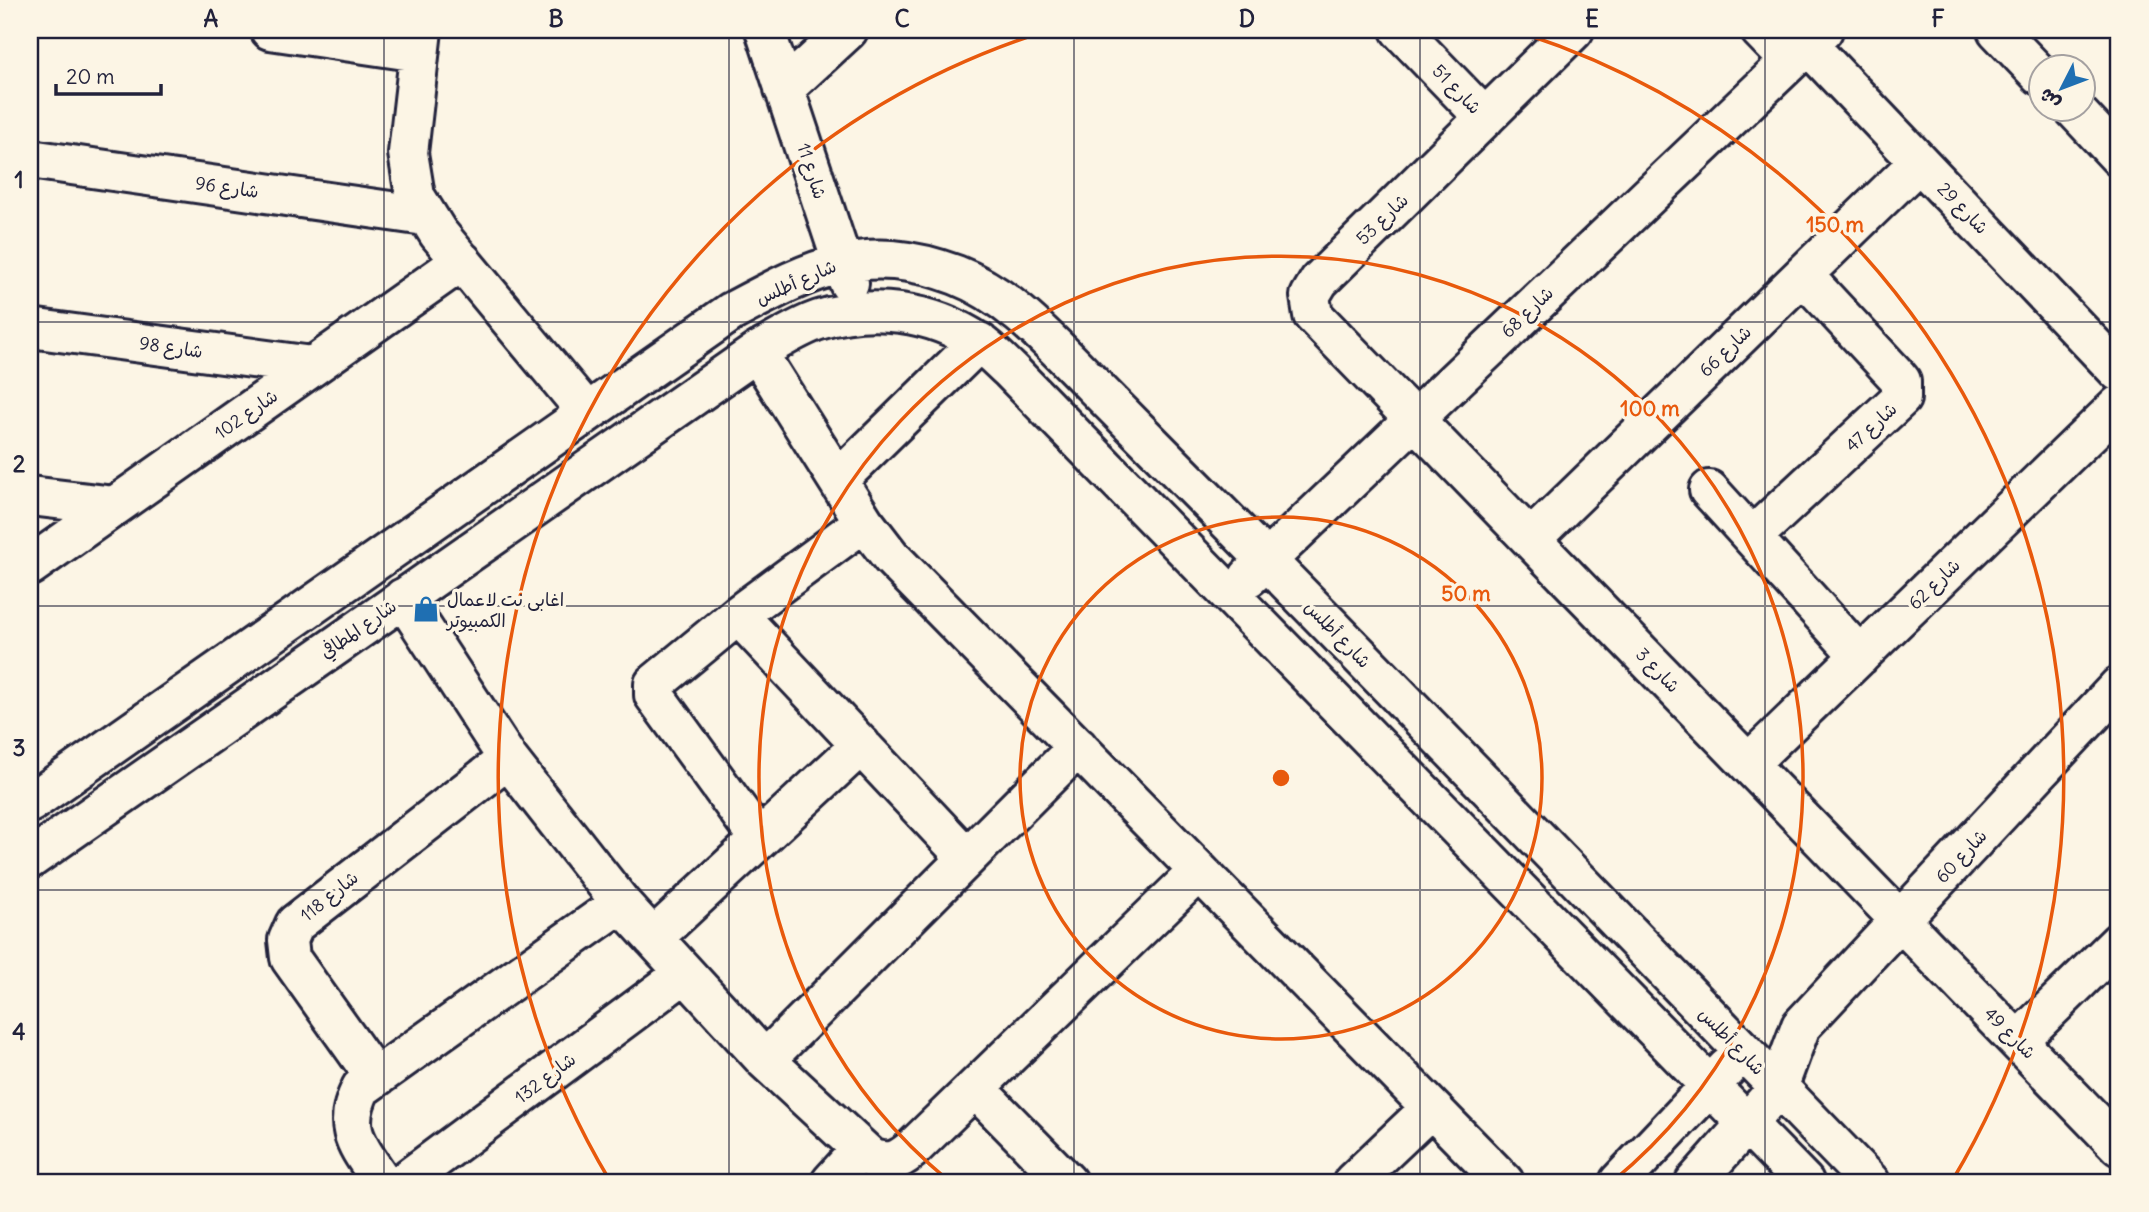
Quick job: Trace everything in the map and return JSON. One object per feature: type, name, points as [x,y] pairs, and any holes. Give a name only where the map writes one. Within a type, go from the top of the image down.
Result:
[{"type":"street","points":[[30,803],[586,411],[425,216],[415,196],[408,153],[421,41],[270,30]]},
{"type":"street","name":"شارع 11","points":[[765,30],[859,311]]},
{"type":"street","points":[[785,89],[848,30]]},
{"type":"street","name":"شارع 51","points":[[1400,30],[1485,118]]},
{"type":"street","name":"شارع 53","points":[[1415,419],[1313,315],[1310,296],[1319,281],[1574,30]]},
{"type":"street","name":"شارع 29","points":[[1760,30],[1807,45],[2119,372]]},
{"type":"street","points":[[1997,30],[2026,60]]},
{"type":"street","name":"شارع 68","points":[[1231,594],[1807,45]]},
{"type":"street","points":[[2086,122],[2119,156]]},
{"type":"street","name":"شارع 96","points":[[30,159],[425,216]]},
{"type":"street","name":"شارع 66","points":[[1531,539],[1919,162]]},
{"type":"street","name":"شارع أطلس","points":[[586,411],[731,312],[788,282],[842,261],[885,259],[912,263],[957,275],[996,296],[1043,335],[1267,560],[1870,1182]]},
{"type":"street","name":"شارع 102","points":[[30,566],[462,261]]},
{"type":"street","name":"شارع 47","points":[[1752,537],[1901,398],[1901,381],[1896,374],[1802,275]]},
{"type":"street","points":[[1504,1182],[891,558],[864,522],[757,352],[818,320],[859,311],[901,312],[921,317],[942,323],[979,342],[1231,594],[1804,1182]]},
{"type":"street","name":"شارع 98","points":[[30,328],[312,366]]},
{"type":"street","points":[[838,480],[979,342]]},
{"type":"street","name":"شارع المطافي","points":[[30,859],[757,352]]},
{"type":"street","name":"شارع 62","points":[[1749,763],[2119,405]]},
{"type":"street","name":"شارع 3","points":[[1415,419],[1749,763],[1899,922]]},
{"type":"street","points":[[1709,490],[1860,656]]},
{"type":"street","points":[[30,496],[115,506]]},
{"type":"street","points":[[759,839],[653,690],[657,679],[864,522]]},
{"type":"street","points":[[403,598],[508,759],[621,903],[765,1060],[861,1149],[872,1158],[886,1163],[900,1160],[1199,871]]},
{"type":"street","points":[[738,615],[967,858]]},
{"type":"street","name":"شارع 60","points":[[1742,1052],[1801,1026],[2119,686]]},
{"type":"street","points":[[653,938],[861,745]]},
{"type":"street","points":[[765,1060],[1078,747]]},
{"type":"street","name":"شارع 118","points":[[374,1076],[290,958],[288,940],[295,924],[508,759]]},
{"type":"street","points":[[382,1182],[354,1139],[350,1122],[353,1104],[361,1087],[621,903]]},
{"type":"street","name":"شارع 49","points":[[1899,922],[2119,1146]]},
{"type":"street","points":[[2018,1041],[2119,942]]},
{"type":"street","name":"شارع 132","points":[[404,1182],[685,973]]},
{"type":"street","name":"شارع 60","points":[[1695,1182],[1778,1088],[1801,1026]]},
{"type":"street","points":[[1619,1182],[1742,1052]]},
{"type":"street","points":[[975,1088],[1067,1182]]},
{"type":"street","points":[[1353,1182],[1431,1108]]},
{"type":"street","points":[[831,1182],[861,1149]]},
{"type":"place","name":"اغابى نت لاعمال الكمبيوتر","points":[[426,609]]}]
